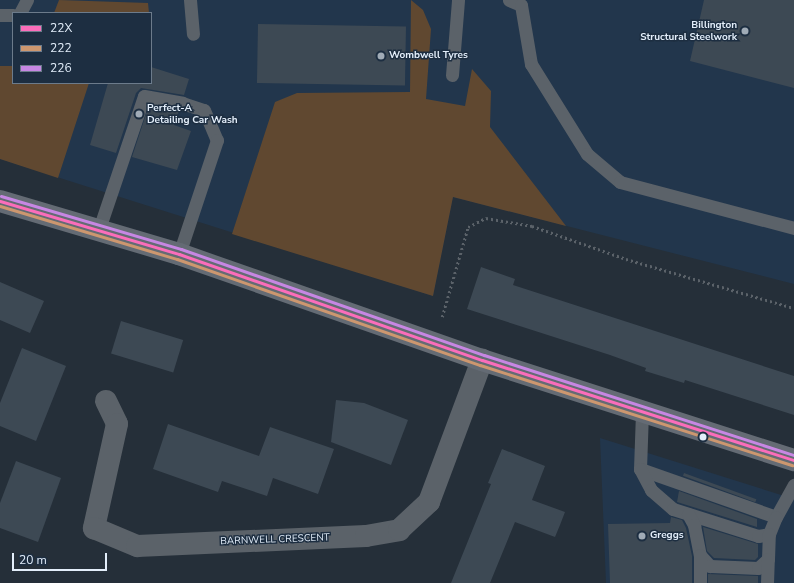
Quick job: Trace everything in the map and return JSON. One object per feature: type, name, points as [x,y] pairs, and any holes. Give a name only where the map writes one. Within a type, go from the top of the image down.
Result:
[{"type":"main road","points":[[0,201],[99,229],[179,254],[482,360],[794,460]]},
{"type":"street","name":"BARNWELL CRESCENT","points":[[106,401],[117,424],[94,528],[137,546],[366,536],[399,530],[429,502],[482,360]]},
{"type":"lane","points":[[21,12],[28,0]]},
{"type":"lane","points":[[190,0],[193,34]]},
{"type":"lane","points":[[452,75],[458,0]]},
{"type":"lane","points":[[518,2],[531,64],[587,154],[620,182],[794,228]]},
{"type":"lane","points":[[0,15],[12,15]]},
{"type":"lane","points":[[99,229],[144,96],[182,103],[204,110],[217,140],[179,254]]},
{"type":"lane","points":[[642,412],[640,469],[651,490],[674,509],[758,536],[769,534]]},
{"type":"lane","points":[[640,469],[776,518]]},
{"type":"lane","points":[[767,583],[769,534],[794,485]]},
{"type":"lane","points":[[688,514],[694,525],[700,555],[700,583]]},
{"type":"lane","points":[[700,555],[710,566],[758,568],[768,559]]},
{"type":"path","points":[[434,343],[468,227],[486,218],[532,226],[626,260],[794,308]]},
{"type":"shaded area","points":[[0,0],[794,0],[794,284],[453,197],[433,296],[0,159]]},
{"type":"shaded area","points":[[59,0],[148,3],[149,12],[54,12]]},
{"type":"shaded area","points":[[411,0],[423,10],[431,29],[426,99],[465,106],[472,69],[491,91],[490,127],[566,226],[453,197],[433,296],[232,234],[275,102],[297,93],[410,92]]},
{"type":"shaded area","points":[[0,66],[12,66],[12,84],[89,84],[58,178],[0,159]]},
{"type":"shaded area","points":[[600,438],[794,499],[794,583],[606,583]]},
{"type":"building","name":"Billington Structural Steelwork","points":[[704,0],[794,0],[794,88],[690,61]]},
{"type":"building","points":[[258,24],[406,27],[405,86],[257,83]]},
{"type":"building","points":[[152,67],[189,79],[184,95],[141,88],[136,93],[116,153],[90,145],[108,84],[152,84]]},
{"type":"building","points":[[149,105],[179,111],[174,125],[191,131],[177,170],[132,157]]},
{"type":"building","points":[[481,267],[515,279],[513,285],[794,376],[794,415],[685,380],[684,383],[645,371],[646,368],[610,355],[467,309]]},
{"type":"building","points":[[0,282],[44,301],[30,333],[0,320]]},
{"type":"building","points":[[121,321],[183,340],[173,373],[111,354]]},
{"type":"building","points":[[22,348],[66,366],[36,441],[0,426],[0,403]]},
{"type":"building","points":[[336,400],[364,403],[408,420],[391,465],[331,442]]},
{"type":"building","points":[[168,424],[259,456],[270,427],[334,449],[318,494],[273,478],[267,496],[222,481],[218,492],[153,469]]},
{"type":"building","points":[[502,449],[545,466],[532,500],[565,512],[555,537],[515,522],[490,583],[451,583],[491,484],[488,483]]},
{"type":"building","points":[[16,461],[61,478],[38,542],[0,528],[0,503]]},
{"type":"building","points":[[684,473],[756,499],[755,502],[683,476]]},
{"type":"building","points":[[679,491],[757,519],[757,527],[677,502]]},
{"type":"building","points":[[671,517],[682,520],[686,528],[692,556],[692,583],[610,583],[608,524],[670,523]]},
{"type":"building","points":[[703,527],[758,544],[758,557],[755,560],[714,558],[707,551]]},
{"type":"building","points":[[708,574],[758,576],[758,583],[708,583]]},
{"type":"transit line","name":"226","points":[[1,196],[181,249],[484,355],[794,455]]},
{"type":"transit line","name":"22X","points":[[0,201],[179,254],[482,360],[794,460]]},
{"type":"transit line","name":"222","points":[[0,206],[177,259],[480,365],[792,465]]},
{"type":"place","name":"Billington Structural Steelwork","points":[[745,31]]},
{"type":"place","name":"Wombwell Tyres","points":[[381,56]]},
{"type":"place","name":"Perfect-A Detailing Car Wash","points":[[139,114]]},
{"type":"place","name":"Greggs","points":[[642,536]]}]
